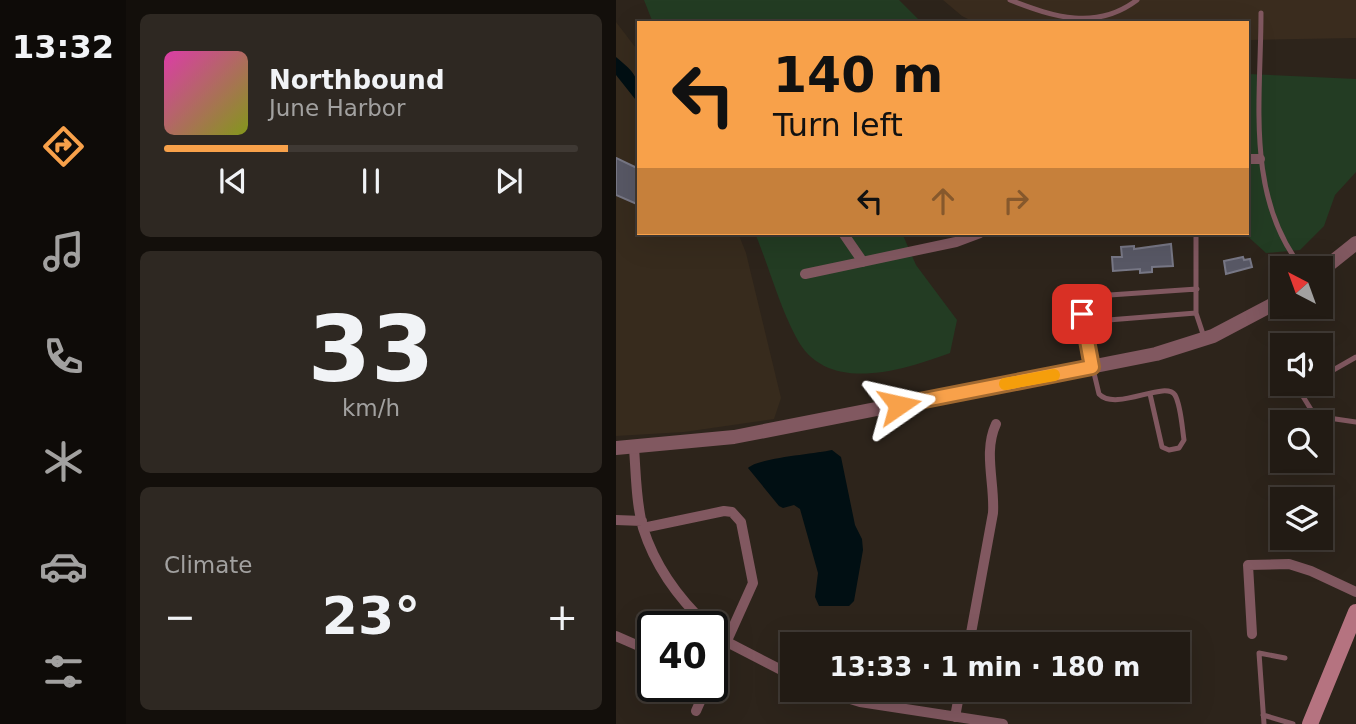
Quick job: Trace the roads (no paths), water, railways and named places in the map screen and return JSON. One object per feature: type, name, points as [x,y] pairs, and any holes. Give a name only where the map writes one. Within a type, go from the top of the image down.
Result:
[{"type":"main road","points":[[1312,723],[1356,612]]},
{"type":"street","points":[[1249,159],[1260,159]]},
{"type":"street","points":[[844,235],[863,262]]},
{"type":"street","points":[[805,274],[956,243],[975,235]]},
{"type":"street","points":[[1334,261],[1356,243]]},
{"type":"street","points":[[616,448],[734,437],[1156,354],[1206,340],[1270,307]]},
{"type":"street","points":[[971,632],[993,513],[989,445],[996,424]]},
{"type":"street","points":[[634,448],[642,524],[661,568],[691,610]]},
{"type":"street","points":[[616,520],[642,524],[724,511],[738,516],[753,583],[728,640]]},
{"type":"street","points":[[1252,634],[1248,565],[1289,564],[1356,592]]},
{"type":"street","points":[[616,636],[637,645]]},
{"type":"street","points":[[728,643],[780,669]]},
{"type":"street","points":[[696,711],[700,702]]},
{"type":"street","points":[[860,702],[1003,724]]},
{"type":"street","points":[[956,717],[958,702]]},
{"type":"lane","points":[[1010,0],[1067,19],[1087,20],[1115,13],[1137,0]]},
{"type":"lane","points":[[1034,9],[1037,0]]},
{"type":"lane","points":[[1261,13],[1260,159],[1272,215],[1294,256]]},
{"type":"lane","points":[[1196,235],[1196,313],[1206,340]]},
{"type":"lane","points":[[1150,394],[1162,447],[1169,450],[1179,448],[1184,440],[1174,394],[1167,390],[1107,401],[1097,390],[1083,322],[1083,305],[1095,296],[1197,289]]},
{"type":"lane","points":[[1083,322],[1196,313]]},
{"type":"lane","points":[[1333,370],[1356,357]]},
{"type":"lane","points":[[1303,396],[1315,416],[1356,422]]},
{"type":"lane","points":[[1264,724],[1259,653],[1285,657]]},
{"type":"lane","points":[[1263,715],[1293,724]]}]
